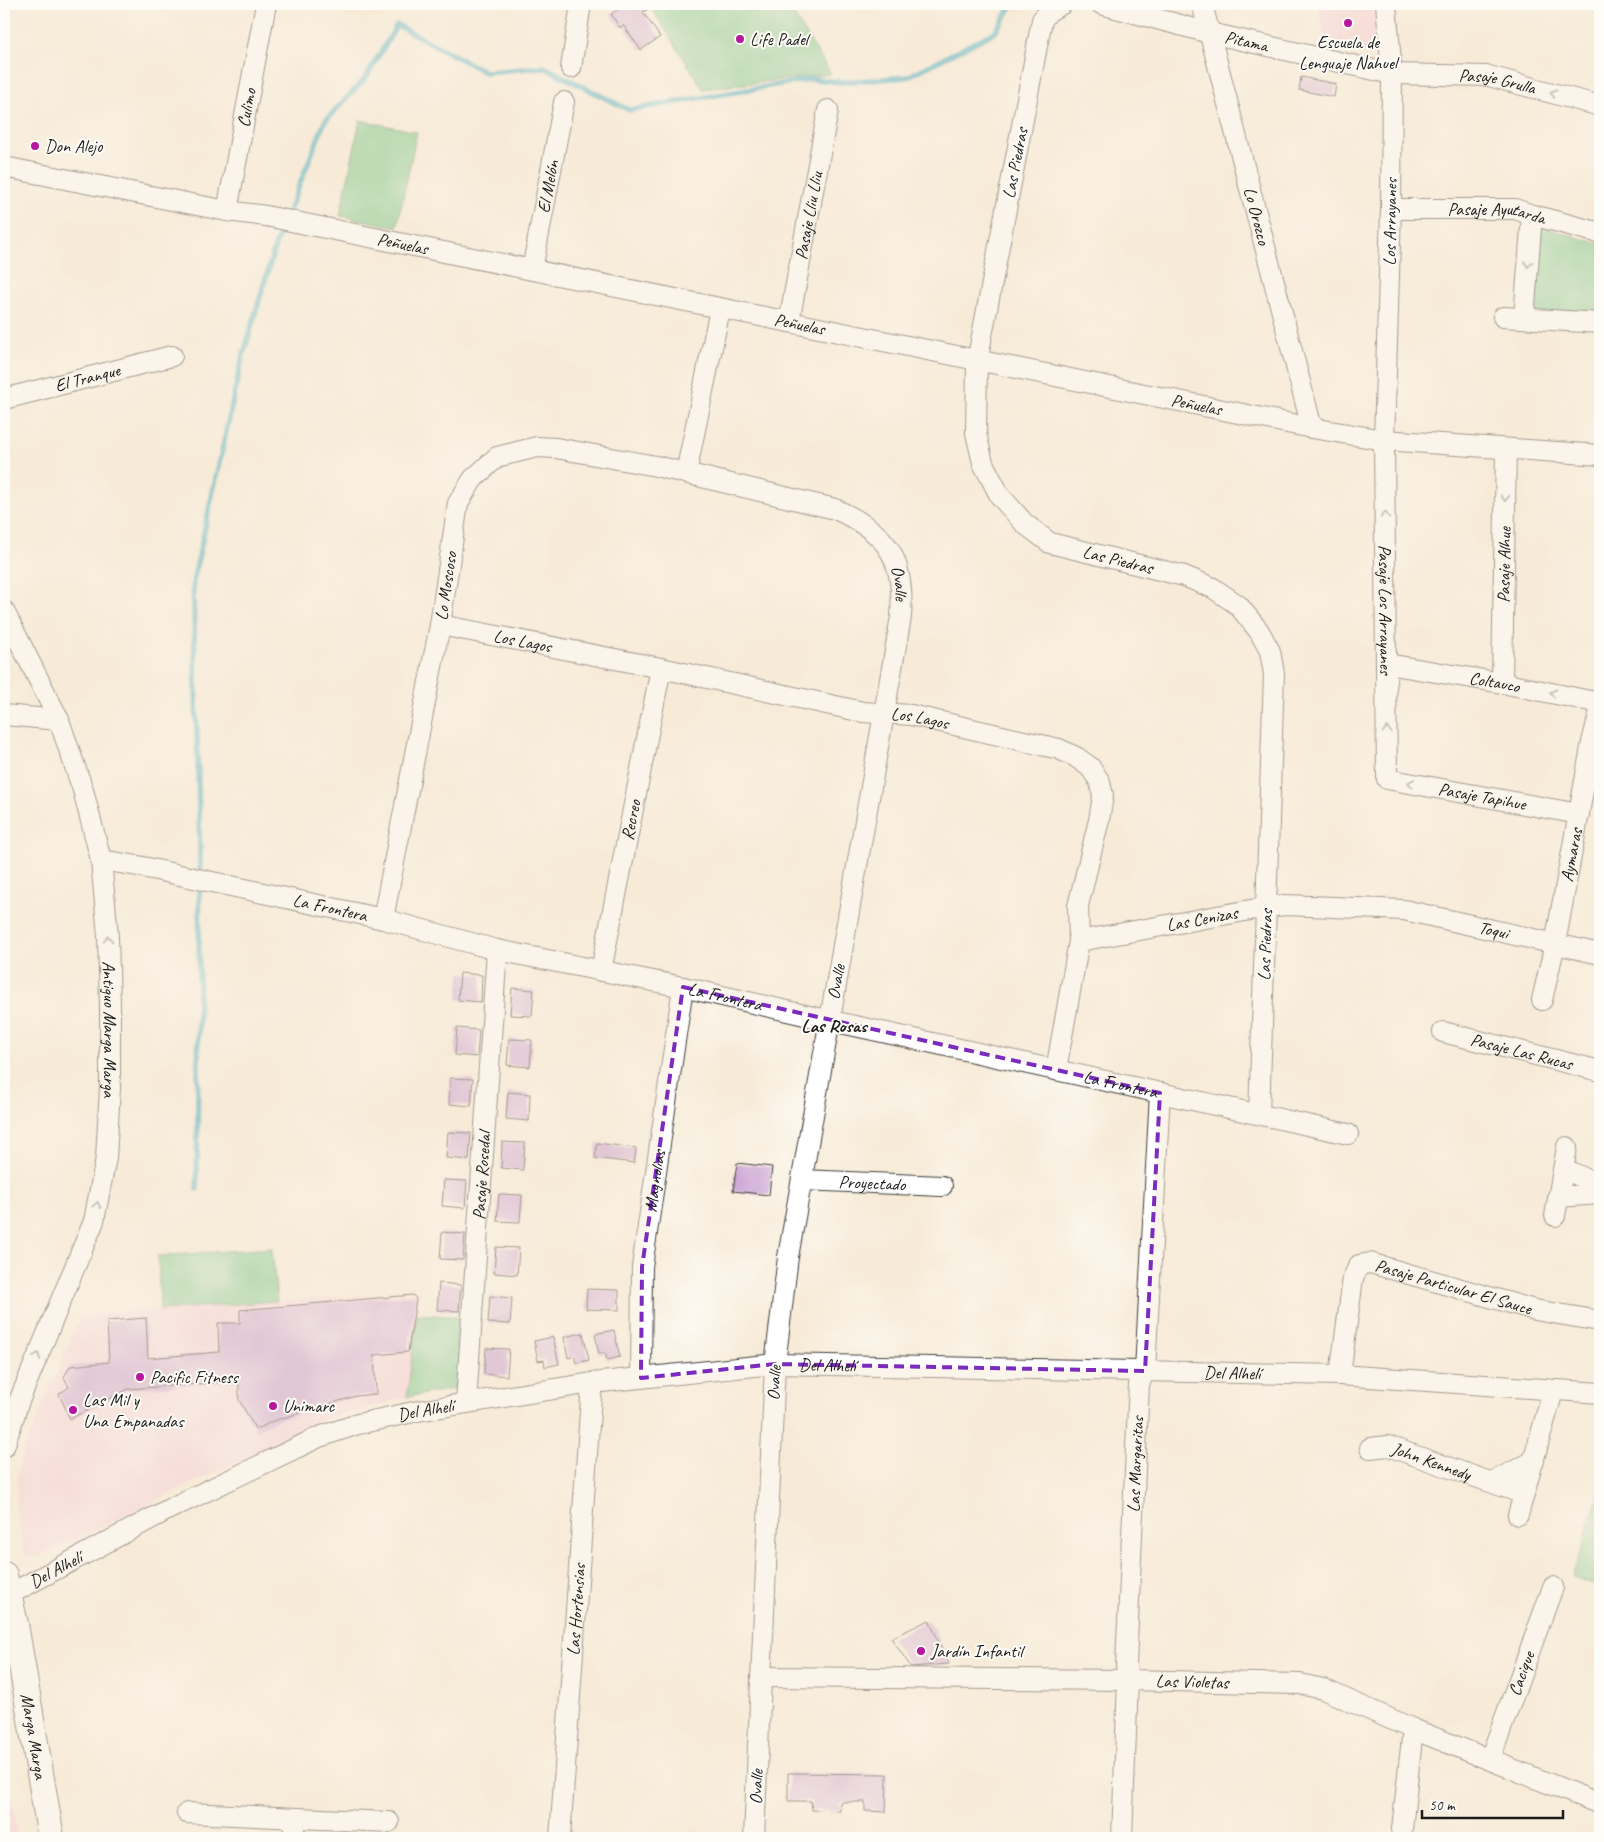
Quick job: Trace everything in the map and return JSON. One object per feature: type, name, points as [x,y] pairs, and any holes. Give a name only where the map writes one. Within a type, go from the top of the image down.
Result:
[{"type":"main road","name":"Marga Marga","points":[[5,1589],[15,1624],[51,1838]]},
{"type":"main road","name":"Marga Marga","points":[[4,1640],[36,1838]]},
{"type":"street","name":"Culimo","points":[[226,211],[266,4]]},
{"type":"street","points":[[571,68],[581,4]]},
{"type":"street","name":"Las Piedras","points":[[1061,4],[1050,11],[1042,20],[977,362],[976,433],[983,462],[1000,496],[1025,524],[1050,543],[1184,576],[1213,588],[1238,605],[1259,630],[1270,652],[1274,674],[1259,1114]]},
{"type":"street","name":"Pitama","points":[[1101,4],[1210,33],[1392,74]]},
{"type":"street","name":"Lo Orozco","points":[[1202,4],[1312,428]]},
{"type":"street","name":"Los Arrayanes","points":[[1384,440],[1391,209],[1392,74],[1386,4]]},
{"type":"street","name":"Pasaje Grulla","points":[[1392,74],[1489,76],[1600,106]]},
{"type":"street","name":"El Melón","points":[[532,270],[564,102]]},
{"type":"street","name":"Pasaje Lliu Lliu","points":[[788,322],[828,110]]},
{"type":"street","name":"Peñuelas","points":[[4,167],[226,211],[266,216],[977,362],[1312,428],[1384,440],[1600,455]]},
{"type":"street","name":"Pasaje Ayutarda","points":[[1391,209],[1515,209],[1600,233]]},
{"type":"street","points":[[1524,318],[1532,215]]},
{"type":"street","points":[[686,473],[720,309]]},
{"type":"street","points":[[1503,317],[1600,323]]},
{"type":"street","name":"El Tranque","points":[[4,399],[172,356]]},
{"type":"street","name":"Pasaje Los Arrayanes","points":[[1384,440],[1387,779]]},
{"type":"street","name":"Lo Moscoso","points":[[383,919],[440,625],[458,503],[473,479],[497,457],[537,447],[556,448],[686,473]]},
{"type":"street","name":"Pasaje Alhue","points":[[1502,683],[1506,449]]},
{"type":"street","name":"Ovalle","points":[[686,473],[835,509],[856,518],[872,529],[884,541],[894,558],[899,574],[902,598],[901,617],[885,713],[788,1257],[775,1364],[754,1838]]},
{"type":"street","name":"Antiguo Marga Marga","points":[[4,611],[59,720],[83,790],[101,860],[108,936],[110,1005],[110,1088],[106,1158],[94,1221],[19,1401],[4,1447]]},
{"type":"street","name":"Los Lagos","points":[[440,625],[661,668],[863,712],[911,715],[1059,749],[1090,766],[1100,782],[1103,796],[1078,906],[1079,941],[1056,1070]]},
{"type":"street","name":"Coltauco","points":[[1387,664],[1502,683],[1600,703]]},
{"type":"street","name":"Recreo","points":[[601,972],[661,668]]},
{"type":"street","name":"Aymaras","points":[[1542,1000],[1555,944],[1592,742],[1600,711]]},
{"type":"street","points":[[4,715],[59,720]]},
{"type":"street","name":"Pasaje Tapihue","points":[[1387,779],[1579,814]]},
{"type":"street","name":"La Frontera","points":[[101,860],[138,866],[383,919],[497,950],[684,987],[1348,1134]]},
{"type":"street","name":"Las Cenizas","points":[[1079,941],[1266,907],[1387,908]]},
{"type":"street","name":"Toqui","points":[[1387,908],[1404,910],[1600,954]]},
{"type":"street","name":"Pasaje Rosedal","points":[[466,1403],[497,950]]},
{"type":"street","name":"Magnolias","points":[[641,1378],[642,1267],[684,987]]},
{"type":"street","name":"Pasaje Las Rucas","points":[[1443,1032],[1600,1071]]},
{"type":"street","name":"Las Margaritas","points":[[1122,1838],[1128,1680],[1126,1665],[1139,1384],[1145,1371],[1160,1093]]},
{"type":"street","points":[[1567,1147],[1557,1207],[1600,1194]]},
{"type":"street","points":[[1564,1169],[1600,1185]]},
{"type":"street","name":"Proyectado","points":[[802,1180],[942,1186]]},
{"type":"street","name":"Pasaje Particular El Sauce","points":[[1340,1376],[1353,1278],[1359,1266],[1364,1264],[1370,1263],[1535,1310],[1600,1321]]},
{"type":"street","name":"Del Alhelí","points":[[5,1589],[319,1437],[358,1424],[418,1411],[592,1382],[775,1364],[1340,1376],[1600,1393]]},
{"type":"street","name":"Las Hortensias","points":[[560,1838],[592,1382]]},
{"type":"street","points":[[1518,1515],[1553,1390]]},
{"type":"street","name":"John Kennedy","points":[[1370,1448],[1388,1446],[1524,1494]]},
{"type":"street","name":"John Kennedy","points":[[1492,1482],[1534,1461]]},
{"type":"street","name":"Cacique","points":[[1490,1759],[1553,1587]]},
{"type":"street","name":"Las Violetas","points":[[761,1677],[1128,1680],[1300,1684],[1323,1689],[1600,1804]]},
{"type":"street","points":[[1401,1838],[1414,1728]]},
{"type":"street","points":[[187,1813],[389,1822]]},
{"type":"street","points":[[294,1838],[295,1818]]},
{"type":"highlighted area","points":[[683,987],[1160,1093],[1145,1371],[775,1364],[641,1378],[642,1267]]},
{"type":"shaded area","name":"Escuela de Lenguaje Nahuel","points":[[1318,4],[1372,4],[1377,48],[1364,50],[1326,43]]},
{"type":"shaded area","points":[[420,1291],[407,1397],[328,1418],[38,1557],[25,1556],[16,1509],[17,1476],[23,1452],[81,1315]]},
{"type":"shaded area","points":[[4,1749],[18,1838],[4,1838]]},
{"type":"green space","name":"Life Padel","points":[[649,4],[787,4],[831,74],[703,89]]},
{"type":"green space","points":[[360,120],[417,132],[397,227],[340,216]]},
{"type":"green space","points":[[1539,226],[1600,244],[1600,318],[1532,314]]},
{"type":"green space","points":[[272,1248],[277,1301],[160,1310],[158,1256]]},
{"type":"green space","points":[[417,1314],[463,1317],[460,1388],[407,1397]]},
{"type":"green space","points":[[1600,1491],[1600,1586],[1572,1577]]},
{"type":"building","points":[[621,4],[643,4],[647,10],[643,12],[660,37],[641,50],[623,25],[620,28],[611,14],[620,8],[618,6]]},
{"type":"building","points":[[1301,77],[1336,84],[1334,97],[1299,90]]},
{"type":"building","points":[[460,973],[482,975],[481,1002],[458,1000]]},
{"type":"building","points":[[512,988],[534,990],[532,1016],[510,1015]]},
{"type":"building","points":[[457,1028],[479,1030],[477,1057],[455,1055]]},
{"type":"building","points":[[509,1039],[532,1040],[530,1067],[507,1065]]},
{"type":"building","points":[[450,1078],[473,1079],[471,1106],[449,1104]]},
{"type":"building","points":[[508,1092],[530,1094],[529,1121],[506,1119]]},
{"type":"building","points":[[448,1132],[471,1133],[469,1160],[446,1158]]},
{"type":"building","points":[[502,1142],[525,1143],[523,1170],[501,1168]]},
{"type":"building","points":[[597,1143],[636,1148],[634,1163],[595,1158]]},
{"type":"building","points":[[737,1163],[772,1167],[769,1195],[733,1191]]},
{"type":"building","points":[[444,1180],[467,1181],[465,1208],[442,1206]]},
{"type":"building","points":[[499,1194],[522,1195],[520,1222],[497,1221]]},
{"type":"building","points":[[442,1232],[465,1234],[463,1260],[440,1259]]},
{"type":"building","points":[[496,1247],[519,1248],[517,1275],[494,1273]]},
{"type":"building","points":[[439,1283],[461,1285],[459,1311],[437,1310]]},
{"type":"building","points":[[587,1289],[619,1290],[619,1310],[586,1309]]},
{"type":"building","points":[[413,1295],[416,1299],[408,1352],[374,1355],[376,1394],[356,1396],[273,1421],[256,1430],[239,1400],[239,1381],[128,1389],[70,1419],[59,1394],[69,1387],[64,1377],[70,1366],[109,1362],[107,1321],[146,1318],[148,1358],[219,1352],[218,1323],[240,1323],[240,1310]]},
{"type":"building","points":[[490,1296],[512,1298],[510,1324],[488,1323]]},
{"type":"building","points":[[614,1330],[620,1357],[607,1360],[605,1353],[599,1354],[595,1334]]},
{"type":"building","points":[[583,1333],[589,1360],[576,1363],[574,1356],[568,1358],[564,1337]]},
{"type":"building","points":[[553,1337],[559,1364],[545,1367],[544,1360],[538,1361],[534,1341]]},
{"type":"building","points":[[486,1348],[509,1349],[507,1376],[484,1374]]},
{"type":"building","name":"Jardín Infantil","points":[[929,1620],[949,1664],[911,1667],[891,1638]]},
{"type":"building","points":[[788,1773],[887,1774],[886,1812],[865,1811],[865,1802],[840,1802],[840,1811],[812,1810],[811,1801],[788,1801]]},
{"type":"waterway","points":[[197,1189],[200,854],[193,582],[242,359],[276,243],[325,121],[365,79],[397,25],[485,72],[544,67],[629,110],[811,79],[842,82],[907,77],[995,32],[1013,4]]},
{"type":"place","name":"Escuela de Lenguaje Nahuel","points":[[1348,23]]},
{"type":"place","name":"Life Padel","points":[[740,39]]},
{"type":"place","name":"Don Alejo","points":[[35,146]]},
{"type":"place","name":"Pacific Fitness","points":[[140,1377]]},
{"type":"place","name":"Unimarc","points":[[273,1406]]},
{"type":"place","name":"Las Mil y Una Empanadas","points":[[73,1410]]},
{"type":"place","name":"Jardín Infantil","points":[[921,1651]]},
{"type":"district","name":"Las Rosas","points":[[834,1026]]}]
